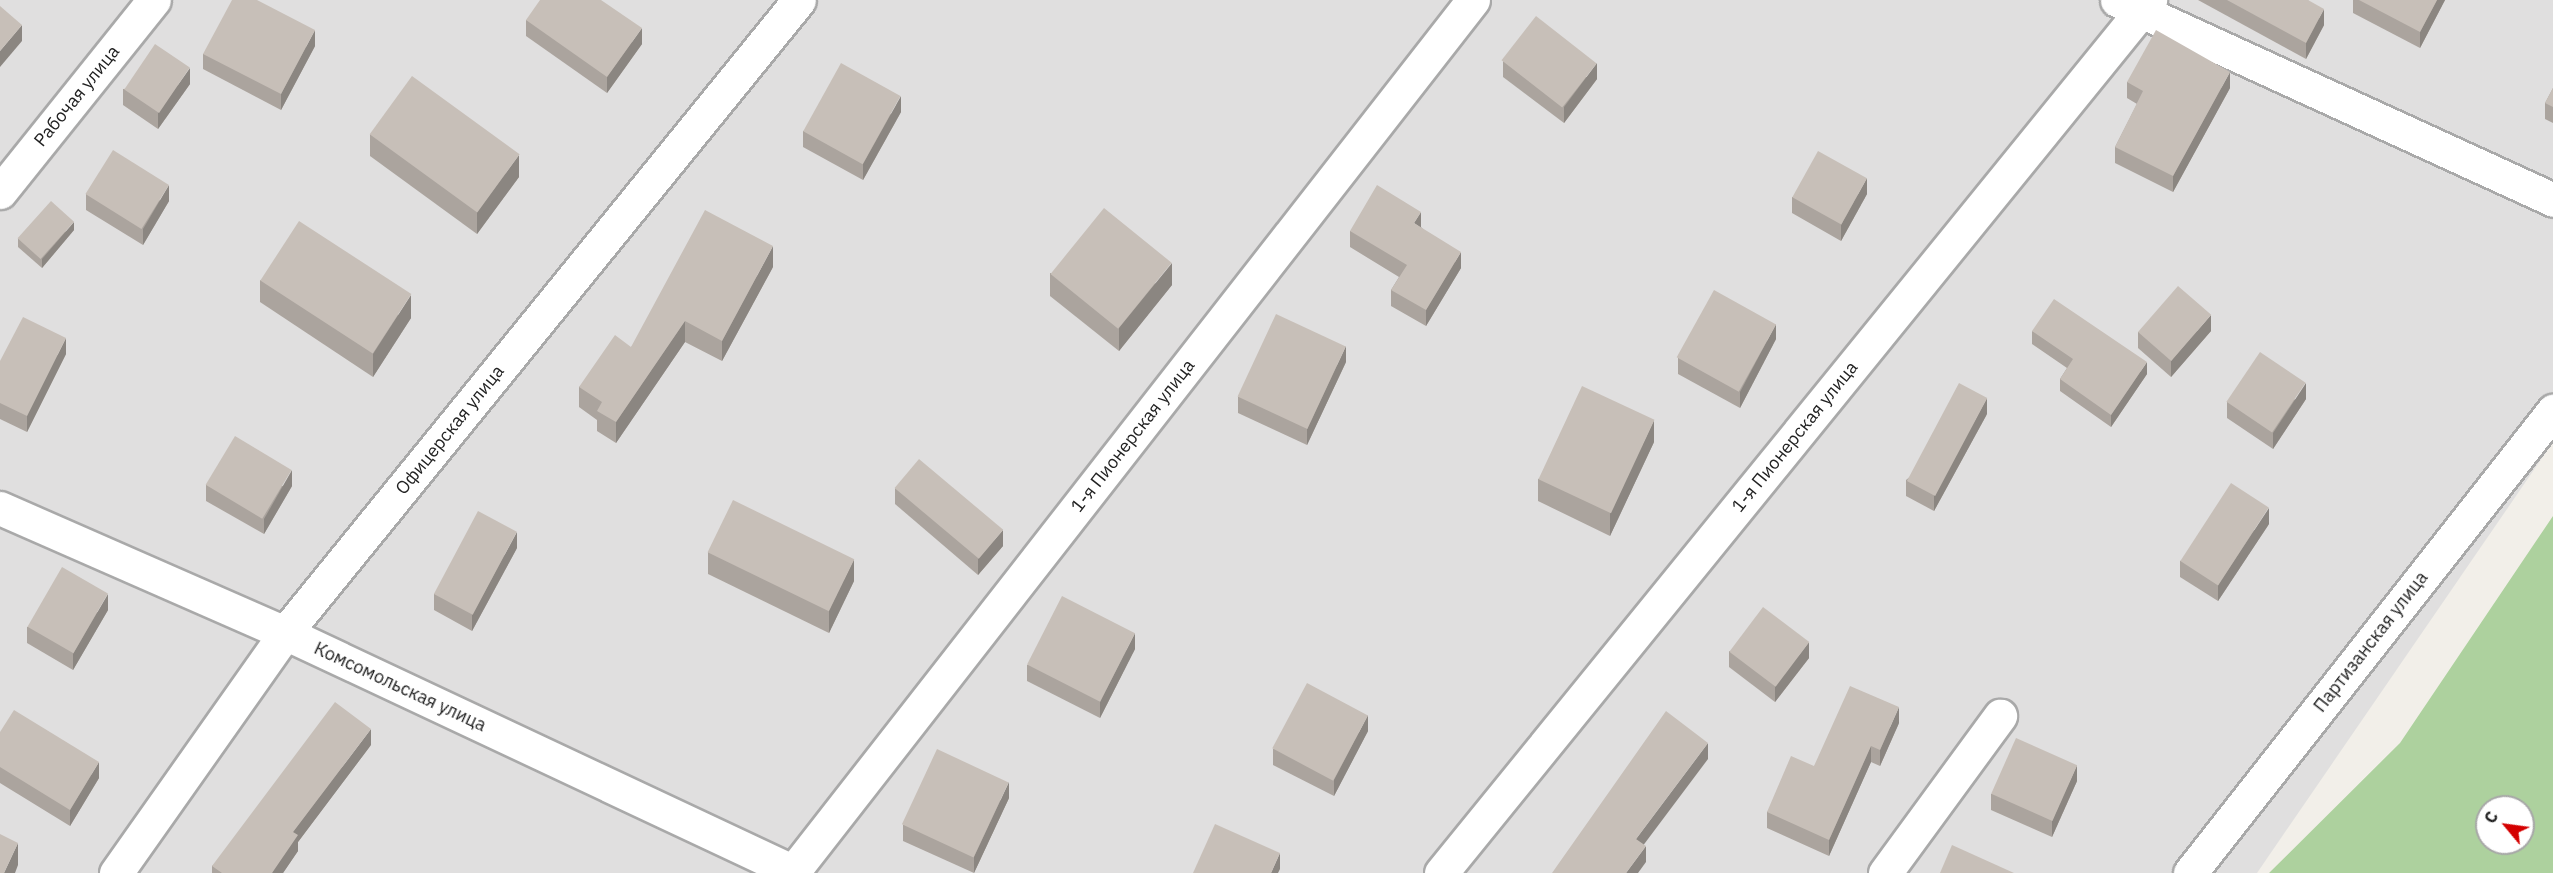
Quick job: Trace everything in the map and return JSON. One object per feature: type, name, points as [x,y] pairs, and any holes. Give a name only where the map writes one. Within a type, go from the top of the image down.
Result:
[{"type":"street","name":"Рабочая улица","points":[[0,192],[154,0]]},
{"type":"street","name":"Офицерская улица","points":[[116,873],[285,633],[799,0]]},
{"type":"street","name":"1-я Пионерская улица","points":[[794,873],[1473,0]]},
{"type":"street","name":"1-я Пионерская улица","points":[[1441,873],[2136,4]]},
{"type":"street","points":[[2136,4],[2553,200]]},
{"type":"street","name":"Партизанская улица","points":[[2190,873],[2553,411]]},
{"type":"street","name":"Комсомольская улица","points":[[0,508],[285,633],[794,873]]},
{"type":"street","points":[[1885,873],[2000,716]]},
{"type":"shaded area","points":[[0,0],[2553,0],[2553,442],[2257,873],[0,873]]},
{"type":"green space","points":[[2553,516],[2553,873],[2269,873],[2400,743]]},
{"type":"building","points":[[232,0],[257,0],[315,30],[281,94],[203,54]]},
{"type":"building","points":[[540,0],[601,0],[642,28],[607,77],[526,20]]},
{"type":"building","points":[[2227,0],[2308,0],[2324,9],[2306,43]]},
{"type":"building","points":[[2359,0],[2437,0],[2420,32]]},
{"type":"building","points":[[0,6],[22,25],[0,51]]},
{"type":"building","points":[[1536,16],[1597,63],[1562,108],[1502,60]]},
{"type":"building","points":[[2156,30],[2230,72],[2173,176],[2115,147],[2143,91],[2127,82]]},
{"type":"building","points":[[155,44],[190,67],[159,113],[124,90]]},
{"type":"building","points":[[841,63],[900,96],[863,164],[803,131]]},
{"type":"building","points":[[412,76],[520,154],[477,212],[370,134]]},
{"type":"building","points":[[2553,88],[2553,107],[2545,103]]},
{"type":"building","points":[[113,150],[169,185],[141,229],[85,194]]},
{"type":"building","points":[[1818,151],[1867,178],[1841,225],[1792,197]]},
{"type":"building","points":[[1377,185],[1421,212],[1414,223],[1461,252],[1426,310],[1391,290],[1407,265],[1350,231]]},
{"type":"building","points":[[51,201],[74,222],[41,259],[18,238]]},
{"type":"building","points":[[1104,208],[1172,263],[1118,329],[1051,274]]},
{"type":"building","points":[[705,210],[773,246],[722,341],[685,321],[616,422],[597,411],[602,402],[579,387],[615,335],[631,347]]},
{"type":"building","points":[[299,221],[411,294],[373,354],[260,281]]},
{"type":"building","points":[[2178,286],[2211,315],[2171,361],[2138,332]]},
{"type":"building","points":[[1714,290],[1776,324],[1739,392],[1677,357]]},
{"type":"building","points":[[2054,299],[2147,362],[2111,415],[2060,379],[2073,359],[2032,331]]},
{"type":"building","points":[[1276,314],[1346,347],[1307,429],[1238,396]]},
{"type":"building","points":[[23,317],[66,338],[27,416],[0,403],[0,361]]},
{"type":"building","points":[[2260,352],[2306,383],[2272,432],[2226,402]]},
{"type":"building","points":[[1959,383],[1987,398],[1935,496],[1907,481]]},
{"type":"building","points":[[1582,386],[1655,420],[1611,513],[1538,479]]},
{"type":"building","points":[[235,436],[292,470],[262,519],[206,485]]},
{"type":"building","points":[[919,459],[1003,530],[979,559],[895,488]]},
{"type":"building","points":[[2231,483],[2269,508],[2218,586],[2180,561]]},
{"type":"building","points":[[733,500],[854,559],[829,611],[708,552]]},
{"type":"building","points":[[478,511],[517,532],[473,615],[434,594]]},
{"type":"building","points":[[62,567],[108,594],[73,653],[28,627]]},
{"type":"building","points":[[1062,596],[1135,633],[1100,702],[1027,665]]},
{"type":"building","points":[[1763,607],[1809,642],[1776,687],[1729,652]]},
{"type":"building","points":[[1307,683],[1368,715],[1333,781],[1272,748]]},
{"type":"building","points":[[1850,686],[1899,707],[1880,750],[1871,746],[1829,840],[1767,812],[1791,756],[1814,766]]},
{"type":"building","points":[[335,702],[371,729],[293,832],[298,835],[272,873],[222,873],[212,866]]},
{"type":"building","points":[[14,710],[99,762],[70,810],[0,767],[0,732]]},
{"type":"building","points":[[1666,711],[1708,743],[1636,839],[1646,846],[1626,873],[1552,873]]},
{"type":"building","points":[[2016,738],[2077,765],[2052,821],[1991,794]]},
{"type":"building","points":[[937,749],[1009,782],[974,858],[902,824]]},
{"type":"building","points":[[1215,824],[1280,853],[1271,873],[1193,873]]},
{"type":"building","points":[[0,834],[18,843],[4,873],[0,873]]},
{"type":"building","points":[[1952,845],[2014,873],[1940,873]]}]
